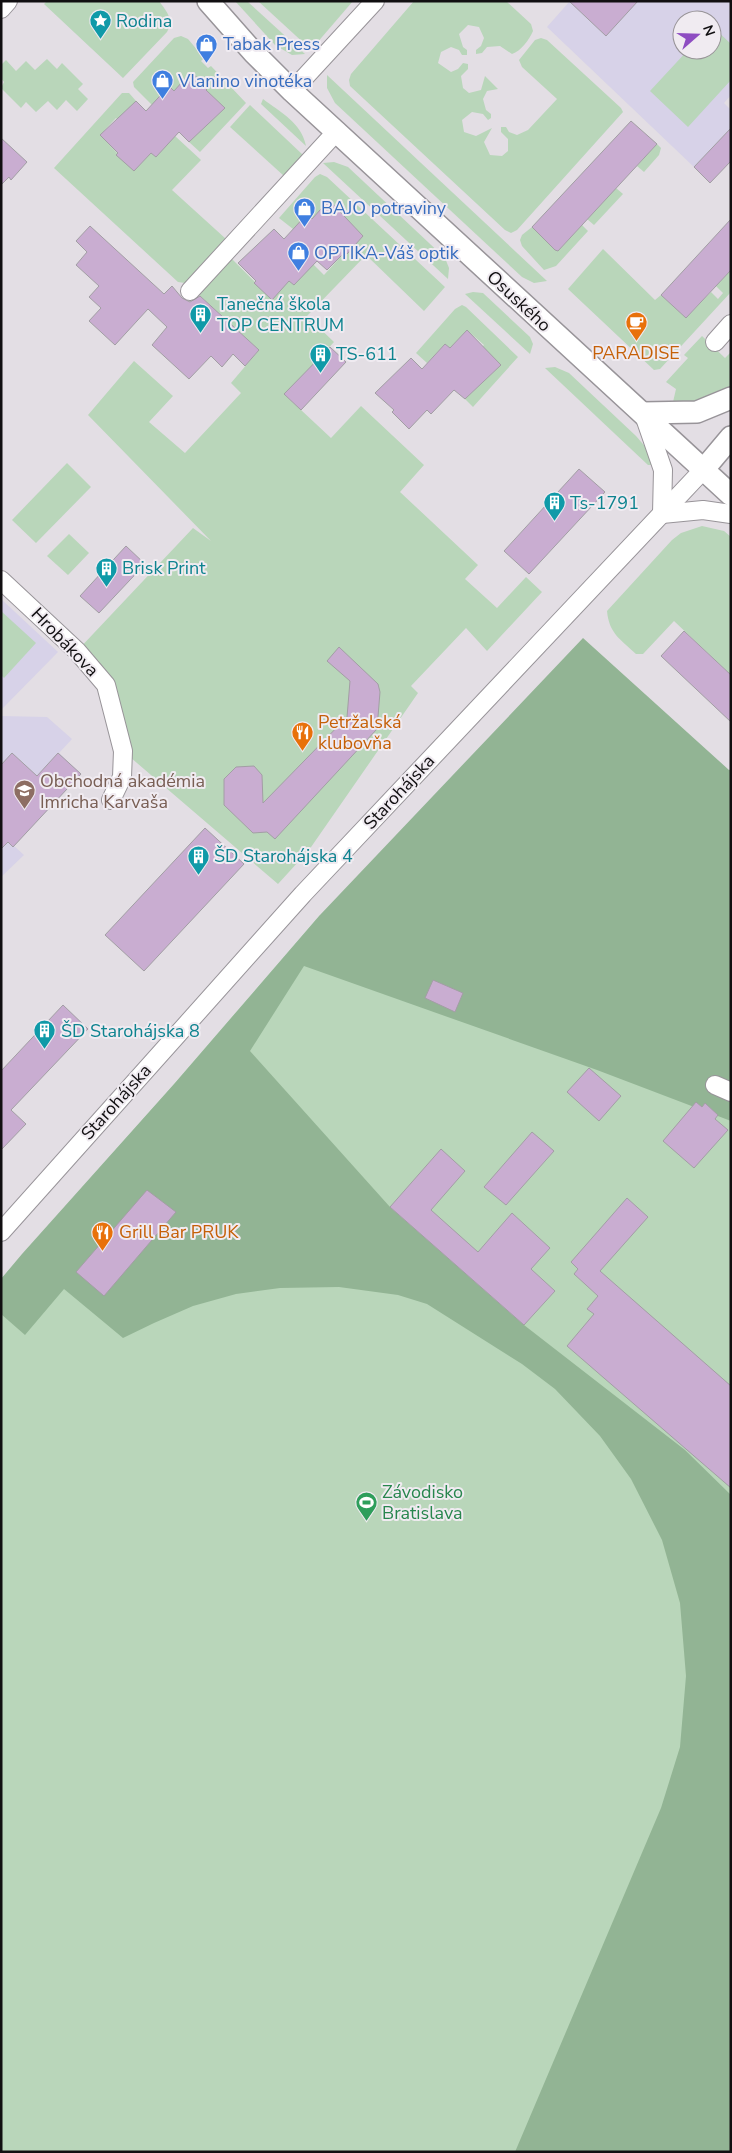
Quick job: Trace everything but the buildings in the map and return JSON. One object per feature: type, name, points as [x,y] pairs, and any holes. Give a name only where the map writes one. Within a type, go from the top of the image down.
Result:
[{"type":"street","points":[[1,9],[8,1]]},
{"type":"street","name":"Osuského","points":[[208,1],[248,47],[292,91],[558,338],[643,413],[731,495]]},
{"type":"street","points":[[292,91],[375,1]]},
{"type":"street","points":[[190,291],[337,131]]},
{"type":"street","points":[[715,342],[731,324]]},
{"type":"street","points":[[731,398],[697,412],[643,413],[663,470],[662,514],[703,510],[731,514]]},
{"type":"street","points":[[704,469],[731,437]]},
{"type":"street","name":"Starohájska","points":[[1,1232],[309,888],[704,469]]},
{"type":"street","name":"Hrobákova","points":[[1,580],[77,651],[106,685],[124,751],[122,777],[111,800]]},
{"type":"shaded area","points":[[570,1],[731,1],[731,95],[724,103],[731,110],[731,128],[694,167],[547,27]]},
{"type":"shaded area","points":[[1,599],[58,652],[1,710]]},
{"type":"shaded area","name":"Obchodná akadémia Imricha Karvaša","points":[[1,716],[47,717],[72,739],[59,753],[81,774],[14,846],[24,855],[1,877]]},
{"type":"green space","points":[[47,1],[159,1],[169,16],[170,23],[167,32],[123,78],[44,4]]},
{"type":"green space","points":[[235,1],[247,1],[305,54],[292,55],[275,45]]},
{"type":"green space","points":[[258,1],[353,1],[316,44],[307,46]]},
{"type":"green space","points":[[414,1],[506,1],[531,24],[533,31],[529,38],[522,48],[512,54],[500,46],[487,47],[482,53],[476,54],[476,50],[481,46],[484,38],[479,27],[468,25],[459,34],[463,47],[467,50],[467,55],[462,55],[459,50],[451,47],[441,52],[438,63],[451,72],[458,69],[463,63],[468,64],[468,69],[461,76],[463,88],[469,93],[481,90],[485,76],[498,89],[487,91],[483,99],[486,110],[491,114],[491,118],[488,120],[483,114],[472,112],[462,120],[464,132],[476,136],[492,128],[484,142],[490,155],[502,156],[508,151],[508,139],[501,132],[501,127],[506,127],[509,132],[517,135],[528,130],[557,99],[522,67],[519,60],[535,40],[541,38],[547,40],[621,108],[623,112],[517,230],[511,233],[505,230],[350,86],[351,74]]},
{"type":"green space","points":[[722,35],[731,44],[731,80],[688,127],[650,91],[679,60],[722,60]]},
{"type":"green space","points":[[181,36],[188,39],[204,58],[201,61],[208,68],[211,66],[246,103],[200,152],[189,142],[225,108],[206,90],[208,88],[191,72],[174,91],[169,86],[152,105],[134,87],[133,82],[174,38]]},
{"type":"green space","points":[[47,59],[57,69],[62,63],[83,84],[78,89],[88,99],[77,111],[66,100],[57,110],[48,101],[36,112],[26,102],[21,108],[1,88],[4,82],[1,78],[1,65],[6,60],[16,71],[26,61],[35,70]]},
{"type":"green space","points":[[327,75],[547,281],[534,283],[522,277],[335,103],[327,88]]},
{"type":"green space","points":[[122,93],[129,93],[136,101],[100,135],[134,171],[151,153],[156,157],[175,136],[201,160],[172,190],[226,239],[185,283],[178,282],[54,168]]},
{"type":"green space","points":[[263,99],[295,124],[304,138],[306,146],[261,104]]},
{"type":"green space","points":[[250,105],[303,155],[284,176],[230,127]]},
{"type":"green space","points":[[657,144],[661,148],[659,155],[644,172],[637,166]]},
{"type":"green space","points":[[334,162],[348,167],[445,258],[449,268],[448,279],[323,163]]},
{"type":"green space","points":[[320,174],[327,177],[445,287],[424,311],[366,255],[307,316],[334,342],[285,395],[331,438],[361,406],[424,465],[400,492],[478,565],[465,579],[497,608],[526,577],[542,592],[487,651],[466,628],[411,686],[418,693],[309,850],[278,884],[123,751],[106,685],[77,651],[193,528],[211,541],[88,415],[134,361],[173,396],[149,422],[185,453],[241,393],[231,383],[259,350],[198,294],[231,258],[272,299],[289,281],[294,285],[313,264],[324,275],[363,236],[329,200],[312,219],[293,229],[279,218],[315,177]]},
{"type":"green space","points":[[616,188],[623,194],[594,225],[587,219]]},
{"type":"green space","points":[[582,225],[588,231],[556,266],[544,270],[522,246],[520,240],[522,235],[532,227],[558,251]]},
{"type":"green space","points":[[603,249],[655,300],[661,295],[686,318],[711,292],[718,299],[723,293],[716,286],[731,270],[731,292],[660,369],[654,370],[568,289]]},
{"type":"green space","points":[[473,292],[483,293],[530,337],[533,344],[530,354],[465,294]]},
{"type":"green space","points":[[462,305],[518,357],[473,407],[465,399],[501,365],[482,347],[484,345],[467,330],[450,348],[445,344],[427,363],[416,353],[455,309]]},
{"type":"green space","points":[[702,336],[725,358],[731,352],[731,393],[703,405],[673,402],[676,389],[666,382],[688,358],[684,355]]},
{"type":"green space","points":[[555,367],[569,373],[636,436],[649,451],[654,461],[652,465],[648,465],[545,368]]},
{"type":"green space","points":[[67,463],[91,487],[36,543],[12,520]]},
{"type":"green space","points":[[702,526],[724,531],[731,537],[731,675],[674,621],[643,654],[636,654],[616,635],[608,619],[607,611],[672,540],[681,533]]},
{"type":"green space","points":[[69,534],[89,553],[68,575],[47,556]]},
{"type":"green space","points":[[1,611],[36,643],[4,678],[1,675]]},
{"type":"green space","points":[[583,638],[729,770],[731,769],[731,1121],[597,1070],[304,966],[250,1051],[390,1207],[524,1325],[685,1450],[731,1495],[731,2152],[515,2152],[661,1808],[680,1747],[686,1676],[680,1603],[662,1540],[631,1479],[600,1436],[555,1389],[522,1364],[427,1304],[398,1295],[339,1287],[280,1288],[236,1294],[193,1306],[123,1338],[64,1289],[25,1335],[1,1314],[1,1279],[22,1254],[175,1083],[320,915]]},
{"type":"green space","name":"Závodisko Bratislava","points":[[320,915],[731,1098],[731,1762],[558,2152],[1,2152],[1,1279],[175,1083]]},
{"type":"place","name":"Rodina","points":[[100,40]]},
{"type":"place","name":"Tabak Press","points":[[207,63]]},
{"type":"place","name":"Vlanino vinotéka","points":[[162,100]]},
{"type":"place","name":"BAJO potraviny","points":[[305,227]]},
{"type":"place","name":"OPTIKA-Váš optik","points":[[298,272]]},
{"type":"place","name":"Tanečná škola TOP CENTRUM","points":[[201,333]]},
{"type":"place","name":"PARADISE","points":[[636,342]]},
{"type":"place","name":"TS-611","points":[[320,373]]},
{"type":"place","name":"Ts-1791","points":[[554,522]]},
{"type":"place","name":"Brisk Print","points":[[106,587]]},
{"type":"place","name":"Petržalská klubovňa","points":[[302,751]]},
{"type":"place","name":"Obchodná akadémia Imricha Karvaša","points":[[24,810]]},
{"type":"place","name":"ŠD Starohájska 4","points":[[198,875]]},
{"type":"place","name":"ŠD Starohájska 8","points":[[45,1050]]},
{"type":"place","name":"Grill Bar PRUK","points":[[103,1251]]},
{"type":"place","name":"Závodisko Bratislava","points":[[366,1521]]}]
